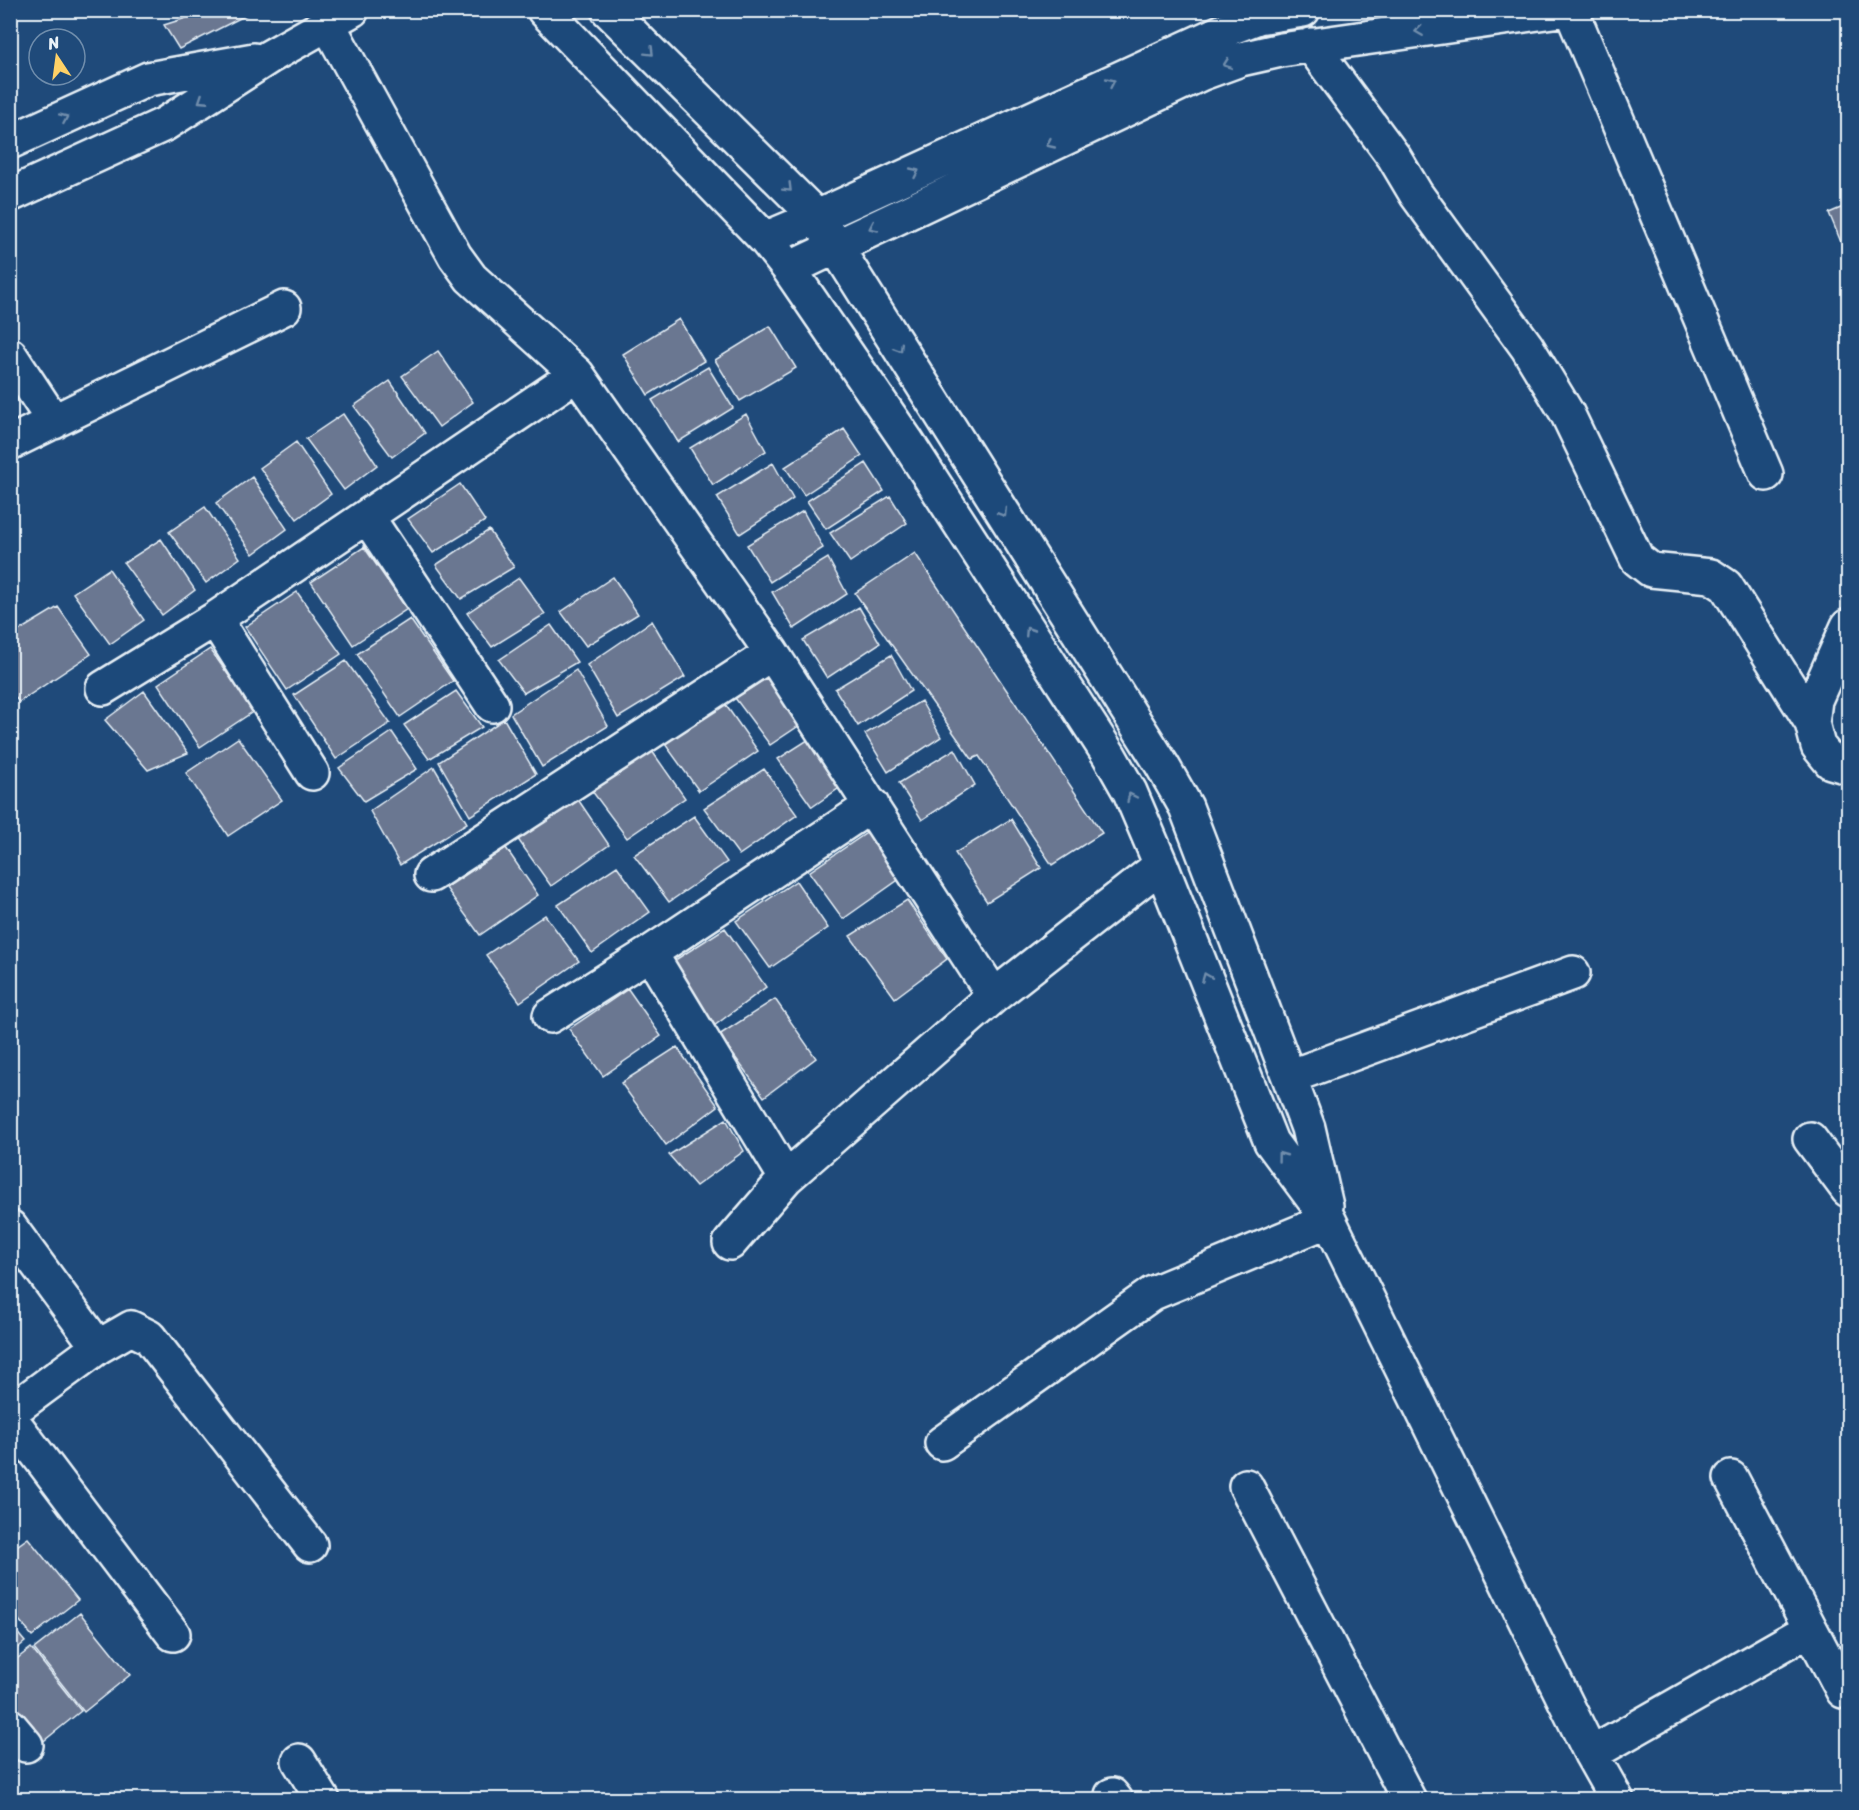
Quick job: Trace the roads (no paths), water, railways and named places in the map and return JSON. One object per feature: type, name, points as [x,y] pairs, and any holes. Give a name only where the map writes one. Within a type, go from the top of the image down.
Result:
[{"type":"street","points":[[544,10],[765,239],[789,268],[906,440],[1094,730],[1130,792],[1271,1142],[1329,1220],[1591,1754],[1617,1800]]},
{"type":"street","points":[[608,10],[817,217],[1162,765],[1186,807],[1308,1128],[1329,1220]]},
{"type":"street","points":[[765,239],[1232,27],[1258,17],[1303,10]]},
{"type":"street","points":[[789,268],[1200,74],[1241,59],[1311,45],[1560,10]]},
{"type":"street","points":[[1572,10],[1766,474]]},
{"type":"street","points":[[10,195],[165,124],[269,57],[340,17],[455,256],[471,278],[578,374],[772,653],[994,996]]},
{"type":"street","points":[[1311,45],[1394,157],[1416,194],[1450,238],[1533,356],[1567,412],[1637,559],[1651,570],[1712,576],[1726,586],[1812,723],[1818,746],[1831,762],[1848,767]]},
{"type":"street","points":[[10,142],[148,79],[269,57]]},
{"type":"street","points":[[10,443],[284,308]]},
{"type":"street","points":[[10,355],[54,422]]},
{"type":"street","points":[[103,688],[215,619],[368,518],[578,374]]},
{"type":"street","points":[[368,518],[492,705]]},
{"type":"street","points":[[215,619],[312,773]]},
{"type":"street","points":[[1812,723],[1815,700],[1848,626]]},
{"type":"street","points":[[431,874],[772,653]]},
{"type":"street","points":[[550,1016],[650,953],[872,805]]},
{"type":"street","points":[[730,1243],[786,1178],[994,996],[1161,865]]},
{"type":"street","points":[[650,953],[786,1178]]},
{"type":"street","points":[[1289,1077],[1572,973]]},
{"type":"street","points":[[1810,1139],[1848,1190]]},
{"type":"street","points":[[942,1443],[1153,1293],[1329,1220]]},
{"type":"street","points":[[10,1227],[98,1347]]},
{"type":"street","points":[[10,1412],[98,1347],[131,1328],[149,1337],[310,1545]]},
{"type":"street","points":[[10,1418],[173,1634]]},
{"type":"street","points":[[1731,1478],[1843,1691]]},
{"type":"street","points":[[1246,1486],[1409,1800]]},
{"type":"street","points":[[1591,1754],[1810,1629]]},
{"type":"street","points":[[299,1761],[323,1800]]}]
